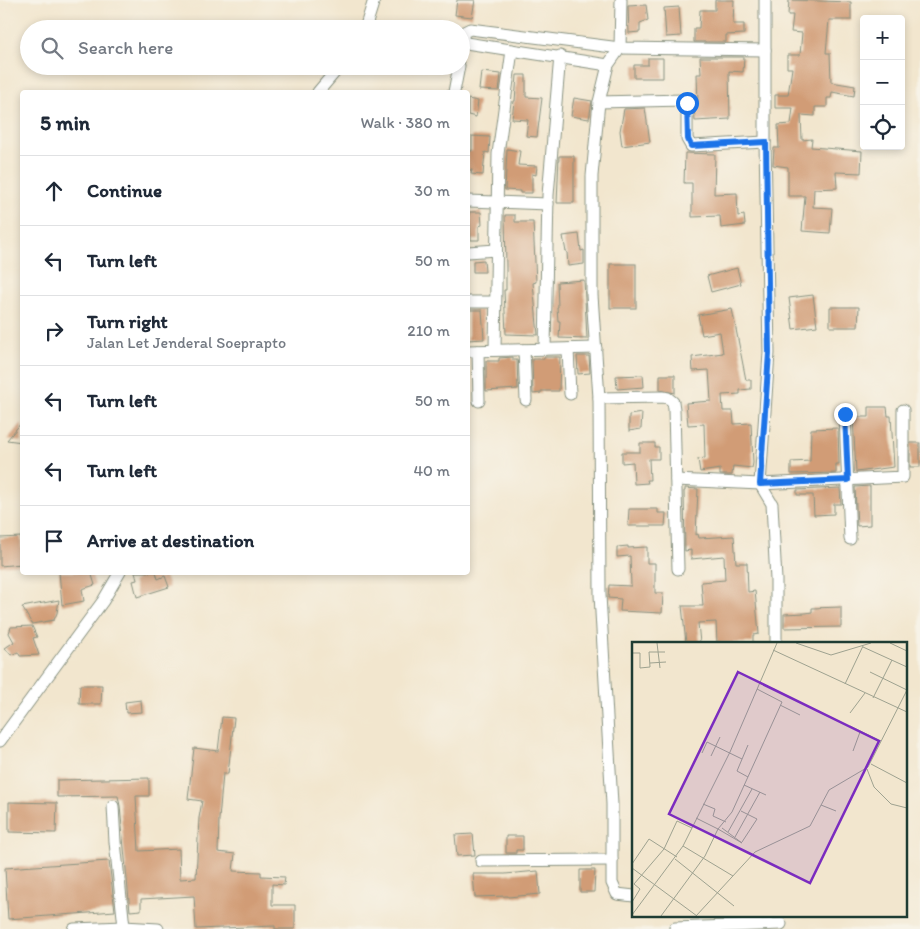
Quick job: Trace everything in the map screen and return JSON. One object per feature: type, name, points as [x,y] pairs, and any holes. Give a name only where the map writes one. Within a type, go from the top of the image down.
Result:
[{"type":"street","points":[[368,20],[374,0]]},
{"type":"street","points":[[621,0],[620,48],[608,65],[599,102],[592,176],[592,295],[599,398],[600,595],[612,804],[612,883],[615,892],[619,896],[632,896]]},
{"type":"street","points":[[765,0],[769,353],[760,484],[772,504],[776,580],[776,642]]},
{"type":"street","points":[[470,29],[620,48],[765,50]]},
{"type":"street","points":[[470,44],[560,56],[608,65]]},
{"type":"street","points":[[495,350],[498,154],[512,50]]},
{"type":"street","points":[[546,349],[548,204],[560,56]]},
{"type":"street","points":[[320,90],[332,75]]},
{"type":"street","points":[[454,90],[457,75]]},
{"type":"street","points":[[599,102],[684,100],[687,105],[688,141],[691,146],[766,142]]},
{"type":"street","points":[[470,201],[548,204]]},
{"type":"street","points":[[470,252],[496,250]]},
{"type":"street","points":[[470,302],[495,302]]},
{"type":"street","points":[[479,401],[473,351],[596,348]]},
{"type":"street","points":[[568,349],[570,394]]},
{"type":"street","points":[[524,350],[526,400]]},
{"type":"street","points":[[599,398],[663,397],[670,399],[674,409],[678,569]]},
{"type":"street","points":[[676,480],[760,484],[903,477],[903,410]]},
{"type":"street","points":[[845,414],[850,539]]},
{"type":"street","points":[[0,740],[103,601],[118,575]]},
{"type":"street","points":[[113,806],[124,927]]},
{"type":"street","points":[[481,861],[612,860]]},
{"type":"street","points":[[675,928],[781,923]]},
{"type":"street","points":[[74,929],[124,927],[158,929]]},
{"type":"building","points":[[457,0],[475,0],[472,17],[455,15]]},
{"type":"building","points":[[715,0],[734,0],[733,24],[744,24],[744,34],[726,35],[726,42],[694,42],[694,28],[699,28],[700,10],[715,10]]},
{"type":"building","points":[[789,0],[851,2],[851,20],[829,20],[826,53],[830,53],[831,82],[855,86],[854,96],[832,92],[831,98],[827,98],[827,107],[815,107],[815,116],[801,115],[802,140],[812,139],[811,147],[862,151],[861,173],[836,172],[837,188],[814,189],[813,207],[832,208],[830,233],[802,231],[805,196],[788,196],[788,167],[773,165],[774,148],[779,148],[778,125],[791,124],[793,108],[775,108],[775,95],[788,95],[792,68],[787,68],[787,55],[800,55],[802,33],[791,32],[793,15],[788,15]]},
{"type":"building","points":[[646,5],[648,20],[640,23],[640,32],[629,33],[628,6]]},
{"type":"building","points":[[679,7],[681,36],[666,37],[664,8]]},
{"type":"building","points":[[700,57],[744,57],[743,72],[729,71],[730,119],[695,121],[694,105],[698,105],[697,74],[701,74]]},
{"type":"building","points":[[648,58],[663,58],[663,78],[634,78],[634,65],[648,65]]},
{"type":"building","points":[[481,72],[501,74],[499,91],[479,90]]},
{"type":"building","points":[[517,75],[526,75],[526,97],[542,98],[537,137],[526,136],[528,120],[512,119]]},
{"type":"building","points":[[574,98],[592,101],[589,119],[571,116]]},
{"type":"building","points":[[470,99],[478,101],[476,117],[470,116]]},
{"type":"building","points":[[645,108],[650,142],[622,146],[620,131],[624,109]]},
{"type":"building","points":[[472,136],[490,137],[489,153],[485,152],[483,175],[471,174],[470,151],[472,151]]},
{"type":"building","points":[[507,149],[520,151],[518,165],[537,166],[536,175],[532,174],[532,193],[505,190]]},
{"type":"building","points":[[685,153],[715,154],[714,194],[737,193],[738,216],[744,215],[745,225],[721,228],[720,216],[692,217],[692,183],[684,183]]},
{"type":"building","points":[[559,156],[574,156],[574,203],[557,203]]},
{"type":"building","points":[[470,212],[481,212],[482,225],[479,226],[479,240],[471,240]]},
{"type":"building","points":[[505,215],[515,215],[515,222],[533,222],[536,282],[533,283],[538,335],[506,334],[504,290],[506,290]]},
{"type":"building","points":[[579,234],[581,251],[584,250],[584,264],[568,266],[563,236]]},
{"type":"building","points":[[484,260],[485,272],[473,272],[473,261]]},
{"type":"building","points":[[610,264],[636,264],[636,308],[610,308]]},
{"type":"building","points":[[737,268],[741,284],[711,292],[707,276]]},
{"type":"building","points":[[584,280],[587,339],[559,338],[560,321],[558,321],[557,282]]},
{"type":"building","points":[[813,295],[817,326],[793,329],[789,298]]},
{"type":"building","points":[[830,307],[859,307],[858,327],[830,327]]},
{"type":"building","points":[[732,309],[746,380],[751,380],[751,389],[740,390],[740,394],[722,395],[723,411],[733,411],[734,424],[751,423],[753,463],[752,468],[733,466],[732,475],[720,475],[720,469],[700,472],[698,459],[705,458],[704,424],[688,425],[686,403],[711,401],[709,370],[693,371],[692,357],[723,353],[720,332],[702,335],[698,315]]},
{"type":"building","points":[[470,310],[482,310],[484,339],[470,340]]},
{"type":"building","points":[[577,356],[589,356],[590,373],[578,374]]},
{"type":"building","points":[[513,357],[513,360],[517,360],[518,389],[486,391],[486,361],[499,361],[499,358]]},
{"type":"building","points":[[544,357],[560,357],[559,391],[541,391],[541,393],[533,394],[532,359],[544,359]]},
{"type":"building","points":[[643,375],[644,387],[617,389],[616,376]]},
{"type":"building","points":[[660,375],[675,375],[675,393],[660,390]]},
{"type":"building","points":[[869,407],[887,407],[888,416],[891,416],[894,467],[856,472],[853,417],[869,417]]},
{"type":"building","points":[[642,413],[641,429],[629,431],[629,415]]},
{"type":"building","points":[[20,424],[20,442],[7,440]]},
{"type":"building","points":[[838,428],[839,464],[836,464],[836,473],[791,474],[791,462],[810,461],[811,429]]},
{"type":"building","points":[[640,443],[655,443],[655,447],[659,447],[659,459],[649,459],[650,480],[647,480],[648,483],[634,484],[633,462],[622,463],[622,452],[640,452]]},
{"type":"building","points":[[910,443],[920,443],[920,467],[910,467]]},
{"type":"building","points":[[870,486],[870,525],[857,526],[855,487]]},
{"type":"building","points":[[685,488],[698,489],[696,535],[698,534],[699,538],[734,536],[736,563],[747,563],[748,592],[755,591],[759,634],[753,635],[753,642],[717,642],[716,622],[698,623],[700,642],[686,642],[682,606],[703,606],[701,582],[725,580],[724,556],[691,559],[691,550],[685,551]]},
{"type":"building","points":[[840,488],[841,504],[834,504],[834,514],[814,515],[813,495],[797,495],[797,490]]},
{"type":"building","points":[[629,509],[658,509],[658,513],[666,513],[665,526],[628,526]]},
{"type":"building","points":[[20,537],[20,564],[0,566],[0,538]]},
{"type":"building","points":[[628,546],[628,548],[647,547],[647,563],[655,563],[655,593],[663,593],[662,613],[620,611],[621,599],[608,598],[609,585],[631,586],[630,556],[617,557],[617,547]]},
{"type":"building","points":[[59,575],[92,575],[95,585],[82,589],[84,601],[62,605]]},
{"type":"building","points":[[136,575],[157,575],[158,579],[165,576],[169,587],[137,597],[133,581],[137,580]]},
{"type":"building","points":[[59,600],[54,620],[32,624],[22,607]]},
{"type":"building","points":[[841,607],[841,627],[784,628],[784,614],[812,612],[812,608]]},
{"type":"building","points":[[32,626],[37,637],[33,638],[39,655],[20,656],[18,652],[11,655],[5,648],[14,642],[9,633],[11,627]]},
{"type":"building","points":[[80,685],[102,685],[101,704],[79,704]]},
{"type":"building","points":[[141,700],[142,712],[126,713],[125,702]]},
{"type":"building","points":[[222,717],[234,718],[228,774],[223,774],[218,852],[235,854],[233,871],[261,872],[261,876],[285,877],[284,885],[272,884],[272,905],[295,905],[295,929],[275,929],[275,926],[196,929],[194,896],[141,899],[141,910],[130,911],[118,796],[57,797],[57,780],[149,778],[149,796],[136,796],[139,851],[179,849],[180,879],[196,878],[199,818],[202,801],[188,799],[194,748],[218,751]]},
{"type":"building","points":[[9,802],[57,803],[56,833],[9,832]]},
{"type":"building","points":[[473,834],[475,855],[457,856],[455,835]]},
{"type":"building","points":[[506,836],[523,836],[523,850],[516,850],[516,853],[506,853]]},
{"type":"building","points":[[109,861],[115,911],[8,919],[5,868]]},
{"type":"building","points":[[580,870],[595,870],[594,892],[580,892]]},
{"type":"building","points":[[538,871],[540,894],[508,897],[475,897],[473,874]]},
{"type":"route","points":[[687,103],[688,139],[691,146],[766,142],[769,353],[760,484],[848,480],[845,414]]}]
